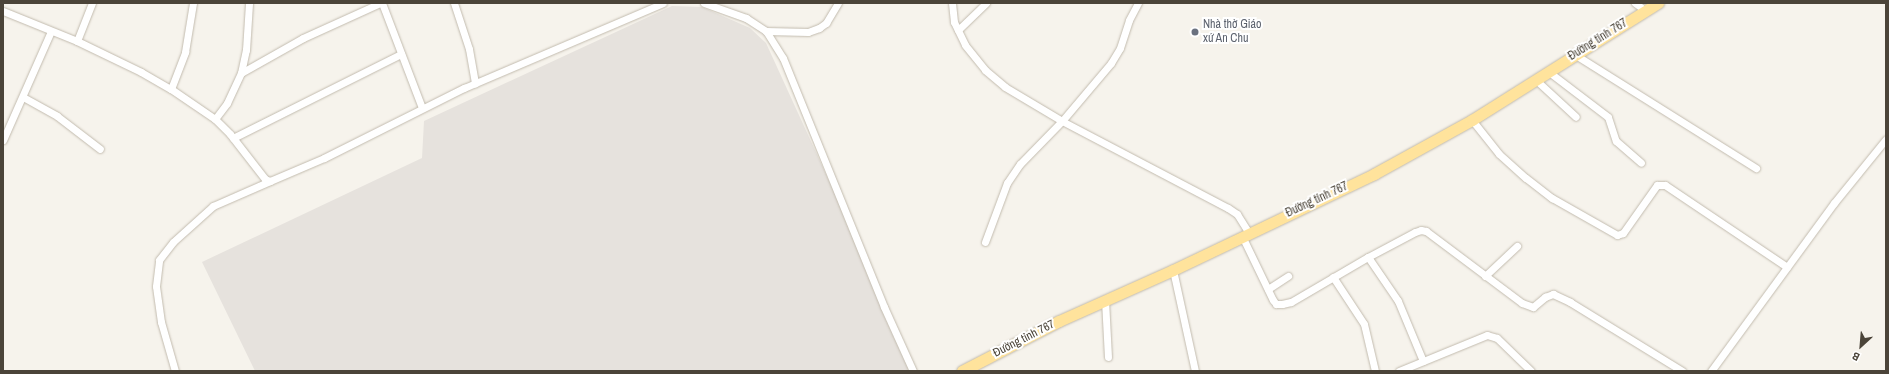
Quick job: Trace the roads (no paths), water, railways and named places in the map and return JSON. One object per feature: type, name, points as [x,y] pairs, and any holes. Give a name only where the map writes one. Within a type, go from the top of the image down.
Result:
[{"type":"main road","name":"Đường tỉnh 767","points":[[962,371],[1105,300],[1173,270],[1245,234],[1374,174],[1472,120],[1549,72],[1574,54],[1658,3]]},
{"type":"street","points":[[77,41],[92,3]]},
{"type":"street","points":[[171,89],[185,52],[193,3]]},
{"type":"street","points":[[215,119],[228,103],[241,72],[246,50],[249,3]]},
{"type":"street","points":[[241,72],[302,38],[381,3],[422,108]]},
{"type":"street","points":[[454,3],[468,49],[475,83]]},
{"type":"street","points":[[174,371],[161,322],[156,286],[159,260],[173,242],[213,206],[324,158],[475,83],[663,3]]},
{"type":"street","points":[[704,3],[746,18],[766,31],[783,58],[884,307],[912,371]]},
{"type":"street","points":[[766,31],[808,32],[820,28],[826,23],[838,3]]},
{"type":"street","points":[[952,3],[954,22],[965,45],[985,70],[1006,87],[1062,121],[1237,214],[1268,289],[1276,304],[1291,302],[1368,257],[1421,230],[1426,231],[1485,276],[1528,306],[1534,307],[1546,296],[1553,294],[1570,302],[1682,371]]},
{"type":"street","points":[[958,30],[986,3]]},
{"type":"street","points":[[985,242],[1007,183],[1020,164],[1062,121],[1111,63],[1120,48],[1129,20],[1138,3]]},
{"type":"street","points":[[1635,3],[1646,11]]},
{"type":"street","points":[[3,10],[77,41],[141,72],[171,89],[215,119],[233,138],[265,179],[270,181]]},
{"type":"street","points":[[4,137],[51,31]]},
{"type":"street","points":[[233,138],[401,54]]},
{"type":"street","points":[[1574,54],[1756,168]]},
{"type":"street","points":[[1549,72],[1608,117],[1616,141],[1641,163]]},
{"type":"street","points":[[1536,80],[1576,117]]},
{"type":"street","points":[[23,97],[82,133],[100,149]]},
{"type":"street","points":[[1472,120],[1499,154],[1526,178],[1552,198],[1617,235],[1623,233],[1657,185],[1665,185],[1787,267]]},
{"type":"street","points":[[1711,371],[1834,203],[1886,138]]},
{"type":"street","points":[[1485,276],[1517,246]]},
{"type":"street","points":[[1368,257],[1398,301],[1423,361]]},
{"type":"street","points":[[1173,270],[1195,371]]},
{"type":"street","points":[[1268,289],[1288,276]]},
{"type":"street","points":[[1333,278],[1364,324],[1375,371]]},
{"type":"street","points":[[1105,300],[1108,357]]},
{"type":"street","points":[[1399,371],[1487,335],[1497,338],[1531,371]]},
{"type":"place","name":"Nhà thờ Giáo xứ An Chu","points":[[1195,32]]}]
